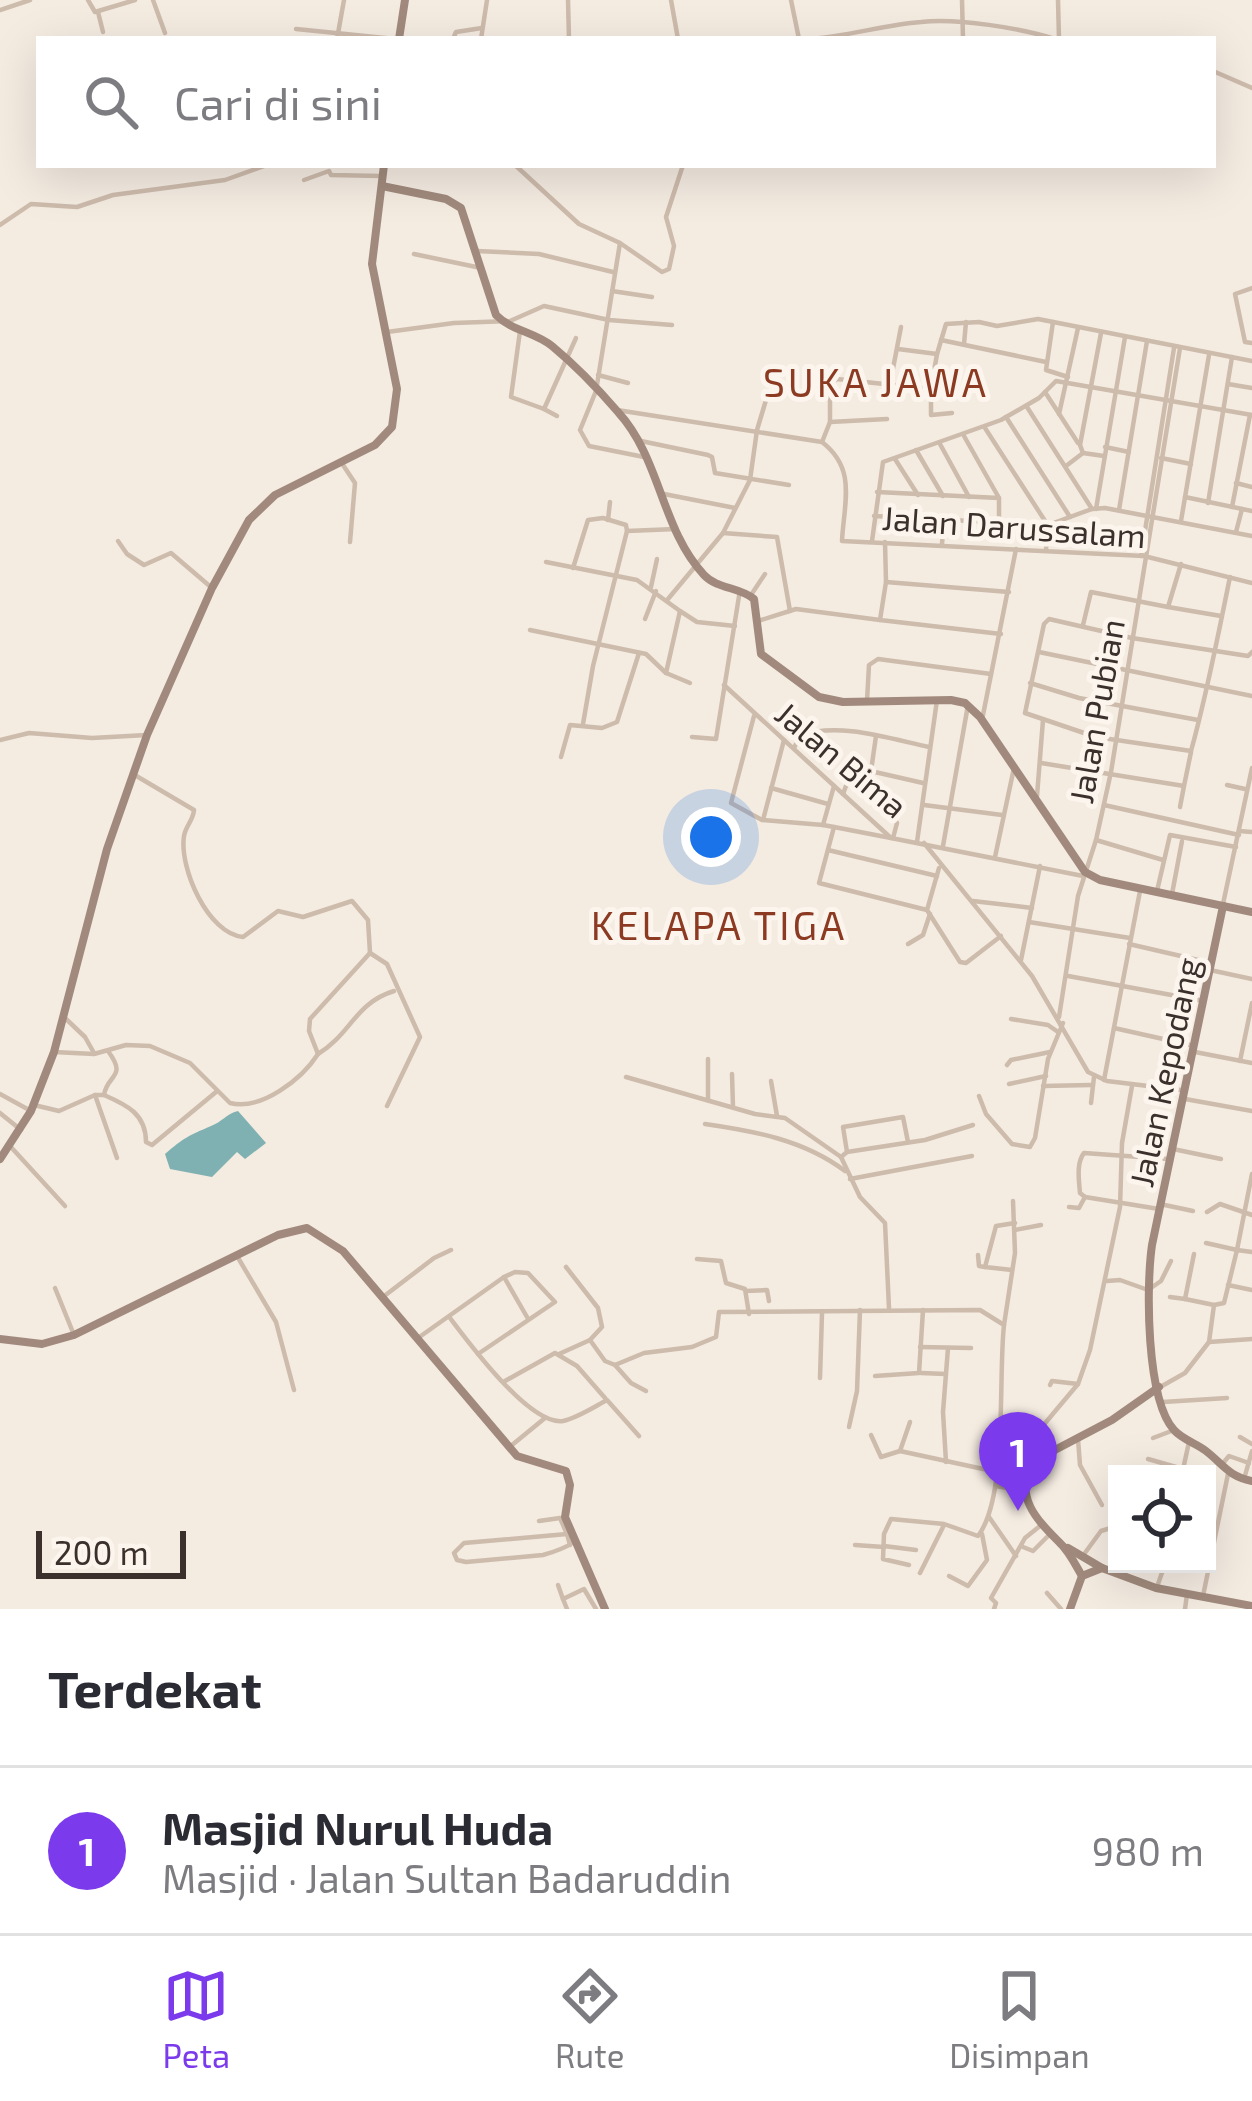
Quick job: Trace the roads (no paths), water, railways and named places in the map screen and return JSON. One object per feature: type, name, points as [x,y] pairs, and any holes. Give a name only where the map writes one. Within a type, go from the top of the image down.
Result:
[{"type":"street","points":[[0,10],[30,0]]},
{"type":"street","points":[[88,0],[98,12],[135,0]]},
{"type":"street","points":[[153,0],[165,33]]},
{"type":"street","points":[[296,29],[338,35],[344,0]]},
{"type":"street","points":[[398,36],[405,0]]},
{"type":"street","points":[[481,36],[487,0]]},
{"type":"street","points":[[568,0],[569,36]]},
{"type":"street","points":[[671,0],[677,36]]},
{"type":"street","points":[[791,0],[802,36]]},
{"type":"street","points":[[962,0],[963,36]]},
{"type":"street","points":[[1057,36],[1058,0]]},
{"type":"street","points":[[98,12],[103,32]]},
{"type":"street","points":[[851,36],[922,21],[1037,36]]},
{"type":"street","points":[[454,36],[482,28]]},
{"type":"street","points":[[1216,71],[1252,88]]},
{"type":"street","points":[[0,224],[31,204],[77,207],[113,195],[225,180],[259,168]]},
{"type":"street","points":[[304,180],[330,168],[331,175],[382,181],[461,208],[491,306],[502,321],[538,337],[617,410],[649,457],[676,530],[698,566],[712,582],[751,595]]},
{"type":"street","points":[[0,1159],[33,1108],[54,1052],[92,902],[133,774],[212,588],[259,507],[375,445],[392,428],[397,389],[372,265],[384,168]]},
{"type":"street","points":[[518,168],[579,224],[620,243],[662,272],[669,269],[674,246],[666,217],[682,168]]},
{"type":"street","points":[[620,243],[596,391],[580,430],[583,440],[602,450],[649,457]]},
{"type":"street","points":[[477,251],[539,254],[615,272]]},
{"type":"street","points":[[414,254],[481,268]]},
{"type":"street","points":[[1252,288],[1237,291],[1242,335],[1252,344]]},
{"type":"street","points":[[612,291],[652,297]]},
{"type":"street","points":[[386,332],[502,321],[544,306],[609,320],[672,325]]},
{"type":"street","points":[[964,344],[966,322]]},
{"type":"street","points":[[1053,322],[1046,362],[1049,372],[1089,385],[1251,415],[1232,507]]},
{"type":"street","points":[[952,413],[931,416],[931,389],[946,324],[1053,322],[1252,361]]},
{"type":"street","points":[[890,383],[902,327]]},
{"type":"street","points":[[1059,414],[1078,328]]},
{"type":"street","points":[[520,331],[512,399],[556,416]]},
{"type":"street","points":[[1080,445],[1101,333]]},
{"type":"street","points":[[1094,509],[1125,337]]},
{"type":"street","points":[[544,410],[576,338]]},
{"type":"street","points":[[941,340],[1046,362]]},
{"type":"street","points":[[1119,511],[1147,341]]},
{"type":"street","name":"Jalan Pubian","points":[[979,1096],[1002,1135],[1027,1148],[1035,1138],[1050,1052],[1061,1020],[1084,874],[1117,741],[1177,347]]},
{"type":"street","points":[[898,349],[937,354]]},
{"type":"street","points":[[1181,521],[1210,353]]},
{"type":"street","points":[[1208,503],[1232,357]]},
{"type":"street","points":[[598,375],[628,383]]},
{"type":"street","points":[[872,541],[883,462],[985,428],[1056,381],[1069,379]]},
{"type":"street","points":[[617,410],[823,442],[830,422],[832,380],[931,389]]},
{"type":"street","points":[[1228,384],[1252,388]]},
{"type":"street","points":[[1045,392],[1083,453]]},
{"type":"street","points":[[668,599],[723,533],[750,480],[766,400]]},
{"type":"street","points":[[1026,405],[1094,509]]},
{"type":"street","points":[[1006,417],[1070,517]]},
{"type":"street","points":[[830,422],[887,418]]},
{"type":"street","points":[[985,428],[1048,525],[1046,550]]},
{"type":"street","points":[[964,436],[999,498],[999,522]]},
{"type":"street","points":[[640,441],[708,455],[713,472],[789,485]]},
{"type":"street","name":"Jalan Darussalam","points":[[823,442],[845,467],[842,541],[1144,556],[1252,583]]},
{"type":"street","points":[[939,443],[969,497]]},
{"type":"street","points":[[1105,447],[1129,452]]},
{"type":"street","points":[[916,450],[944,496]]},
{"type":"street","points":[[1066,466],[1083,453],[1103,456]]},
{"type":"street","points":[[893,457],[918,494]]},
{"type":"street","points":[[1160,458],[1191,464]]},
{"type":"street","points":[[338,461],[355,483],[350,542]]},
{"type":"street","points":[[1242,461],[1252,464]]},
{"type":"street","points":[[1236,483],[1252,487]]},
{"type":"street","points":[[877,492],[999,498]]},
{"type":"street","points":[[662,494],[735,508]]},
{"type":"street","points":[[1185,497],[1252,511]]},
{"type":"street","points":[[608,520],[610,502]]},
{"type":"street","points":[[1236,533],[1242,508]]},
{"type":"street","points":[[874,516],[1048,525],[1094,509],[1252,536]]},
{"type":"street","points":[[573,568],[591,519],[626,524],[583,724]]},
{"type":"street","points":[[942,545],[944,520]]},
{"type":"street","points":[[627,531],[676,530]]},
{"type":"street","points":[[723,533],[777,537],[790,610]]},
{"type":"street","points":[[118,541],[144,565],[171,553],[212,588]]},
{"type":"street","points":[[880,620],[885,542]]},
{"type":"street","points":[[982,720],[1016,549]]},
{"type":"street","points":[[646,619],[656,559]]},
{"type":"street","points":[[546,562],[638,580],[697,622],[735,626]]},
{"type":"street","points":[[1168,607],[1181,564]]},
{"type":"street","points":[[765,574],[751,595],[758,648],[778,669],[819,697],[843,702],[937,700],[968,706],[1084,874],[1252,912]]},
{"type":"street","points":[[1180,807],[1230,578]]},
{"type":"street","points":[[886,582],[1009,592]]},
{"type":"street","points":[[692,737],[716,739],[740,590]]},
{"type":"street","points":[[1083,626],[1091,592],[1222,616]]},
{"type":"street","points":[[758,621],[790,610],[1001,634]]},
{"type":"street","points":[[666,673],[680,611]]},
{"type":"street","points":[[1191,751],[1117,741],[1026,715],[1046,620],[1132,638],[1248,656],[1252,652]]},
{"type":"street","points":[[530,630],[639,653],[689,683]]},
{"type":"street","points":[[1039,652],[1252,696]]},
{"type":"street","points":[[561,757],[568,727],[602,728],[617,722],[639,653]]},
{"type":"street","points":[[867,701],[869,665],[878,659],[992,674]]},
{"type":"street","points":[[1030,683],[1198,720]]},
{"type":"street","name":"Jalan Bima","points":[[724,685],[892,838],[1084,874]]},
{"type":"street","points":[[937,700],[923,783],[921,842],[1021,962],[1061,1020],[1083,1064],[1094,1077],[1104,1080],[1252,1111]]},
{"type":"street","points":[[943,846],[968,706]]},
{"type":"street","points":[[754,716],[731,803],[763,820],[892,838],[897,824],[893,818]]},
{"type":"street","points":[[1036,802],[1043,720]]},
{"type":"street","points":[[794,748],[800,736],[815,731],[929,747]]},
{"type":"street","points":[[0,740],[29,733],[92,738],[147,735]]},
{"type":"street","points":[[871,771],[876,736]]},
{"type":"street","points":[[763,820],[784,740]]},
{"type":"street","points":[[1041,764],[1184,786]]},
{"type":"street","points":[[843,794],[851,767],[923,783]]},
{"type":"street","points":[[995,856],[1014,768]]},
{"type":"street","name":"Jalan Kepodang","points":[[1174,1430],[1151,1358],[1146,1290],[1252,768]]},
{"type":"street","points":[[133,774],[194,810],[184,837],[192,881],[202,905],[228,932],[243,937],[278,911],[303,917],[352,901],[365,913],[372,939],[370,953],[310,1019],[309,1031],[318,1054]]},
{"type":"street","points":[[823,825],[835,785]]},
{"type":"street","points":[[1228,785],[1248,790]]},
{"type":"street","points":[[771,788],[828,804]]},
{"type":"street","points":[[923,805],[1002,815]]},
{"type":"street","points":[[1104,805],[1252,832]]},
{"type":"street","points":[[834,827],[819,884],[928,912],[962,964],[1001,936]]},
{"type":"street","points":[[1157,891],[1172,834],[1236,848]]},
{"type":"street","points":[[1172,894],[1183,838]]},
{"type":"street","points":[[1096,840],[1163,860]]},
{"type":"street","points":[[827,850],[937,876]]},
{"type":"street","points":[[908,944],[924,934],[940,864]]},
{"type":"street","points":[[1021,962],[1040,866]]},
{"type":"street","points":[[1104,1080],[1141,888]]},
{"type":"street","points":[[973,902],[1032,908]]},
{"type":"street","points":[[1029,922],[1129,941],[1252,979]]},
{"type":"street","points":[[370,953],[387,964],[420,1037],[387,1106]]},
{"type":"street","points":[[1066,976],[1204,1001]]},
{"type":"street","points":[[54,1052],[94,1054],[134,1044],[171,1053],[196,1068],[216,1092],[236,1105],[288,1085],[318,1054],[340,1040],[366,1003],[397,990]]},
{"type":"street","points":[[1240,1061],[1252,1003]]},
{"type":"street","points":[[64,1017],[85,1037],[94,1054]]},
{"type":"street","points":[[1011,1019],[1058,1032]]},
{"type":"street","points":[[1114,1028],[1252,1063]]},
{"type":"street","points":[[104,1095],[117,1071],[108,1052]]},
{"type":"street","points":[[1007,1065],[1011,1060],[1050,1052]]},
{"type":"street","points":[[708,1059],[708,1100]]},
{"type":"street","points":[[732,1074],[733,1107]]},
{"type":"street","points":[[1009,1084],[1046,1076]]},
{"type":"street","points":[[626,1077],[777,1116],[844,1155],[973,1125]]},
{"type":"street","points":[[1091,1103],[1094,1077]]},
{"type":"street","points":[[771,1081],[777,1116]]},
{"type":"street","points":[[1043,1086],[1091,1085]]},
{"type":"street","points":[[1132,1086],[1107,1281],[1078,1384],[1041,1428],[1024,1491],[1041,1526],[1102,1568],[1156,1588],[1252,1606]]},
{"type":"street","points":[[0,1094],[33,1108],[58,1111],[104,1095],[136,1112],[146,1130],[146,1142],[152,1144],[216,1092]]},
{"type":"street","points":[[95,1096],[117,1158]]},
{"type":"street","points":[[0,1113],[21,1130]]},
{"type":"street","points":[[848,1176],[843,1127],[903,1117],[908,1142]]},
{"type":"street","points":[[705,1124],[776,1136],[825,1155],[848,1176],[885,1223],[889,1308]]},
{"type":"street","points":[[10,1146],[65,1206]]},
{"type":"street","points":[[1192,1210],[1085,1197],[1078,1179],[1083,1154],[1221,1159]]},
{"type":"street","points":[[848,1176],[972,1156]]},
{"type":"street","points":[[1170,1297],[1224,1304],[1248,1214],[1252,1174]]},
{"type":"street","points":[[1069,1208],[1081,1207],[1085,1197]]},
{"type":"street","points":[[949,1576],[969,1586],[988,1558],[982,1534],[996,1486],[1002,1349],[1013,1270],[1013,1201]]},
{"type":"street","points":[[1207,1212],[1220,1204],[1248,1214]]},
{"type":"street","points":[[985,1267],[996,1226],[1041,1225]]},
{"type":"street","points":[[0,1339],[42,1344],[74,1335],[290,1230],[314,1230],[354,1260],[509,1448],[524,1459],[566,1471],[570,1485],[564,1510],[570,1540]]},
{"type":"street","points":[[1206,1243],[1252,1252]]},
{"type":"street","points":[[383,1297],[451,1250]]},
{"type":"street","points":[[1185,1299],[1194,1254]]},
{"type":"street","points":[[237,1256],[276,1322],[294,1390]]},
{"type":"street","points":[[978,1256],[979,1265],[1013,1270]]},
{"type":"street","points":[[698,1259],[719,1260],[727,1285],[767,1290],[770,1301]]},
{"type":"street","points":[[1107,1281],[1126,1281],[1146,1290],[1161,1281],[1171,1261]]},
{"type":"street","points":[[506,1381],[551,1354],[590,1340],[602,1327],[603,1320],[566,1267]]},
{"type":"street","points":[[417,1339],[504,1277],[528,1273],[554,1302],[478,1354]]},
{"type":"street","points":[[504,1277],[527,1318]]},
{"type":"street","points":[[1228,1285],[1252,1290]]},
{"type":"street","points":[[55,1288],[74,1335]]},
{"type":"street","points":[[746,1291],[749,1314]]},
{"type":"street","points":[[1030,1462],[1078,1439],[1184,1373],[1209,1342],[1214,1305]]},
{"type":"street","points":[[849,1427],[857,1391],[860,1310]]},
{"type":"street","points":[[919,1372],[923,1310]]},
{"type":"street","points":[[615,1365],[644,1353],[712,1340],[718,1332],[719,1312],[980,1310],[1004,1325]]},
{"type":"street","points":[[820,1378],[822,1312]]},
{"type":"street","points":[[450,1318],[532,1412],[564,1421],[607,1400]]},
{"type":"street","points":[[590,1340],[605,1361],[646,1391]]},
{"type":"street","points":[[1209,1342],[1252,1340]]},
{"type":"street","points":[[920,1347],[971,1348]]},
{"type":"street","points":[[946,1462],[948,1348]]},
{"type":"street","points":[[992,1349],[1002,1349]]},
{"type":"street","points":[[559,1354],[577,1366],[639,1436]]},
{"type":"street","points":[[875,1376],[946,1374]]},
{"type":"street","points":[[1050,1384],[1078,1384]]},
{"type":"street","points":[[1162,1402],[1227,1398]]},
{"type":"street","points":[[509,1448],[545,1418]]},
{"type":"street","points":[[900,1451],[910,1422]]},
{"type":"street","points":[[1154,1438],[1174,1430],[1225,1471],[1248,1480],[1252,1448],[1240,1437]]},
{"type":"street","points":[[872,1435],[881,1457],[900,1451],[997,1472]]},
{"type":"street","points":[[1078,1439],[1084,1477],[1102,1505]]},
{"type":"street","points":[[1183,1465],[1189,1442]]},
{"type":"street","points":[[1203,1596],[1227,1456],[1249,1463]]},
{"type":"street","points":[[1148,1459],[1165,1465]]},
{"type":"street","points":[[996,1486],[1024,1491]]},
{"type":"street","points":[[988,1516],[1016,1556]]},
{"type":"street","points":[[539,1521],[560,1518],[600,1609]]},
{"type":"street","points":[[909,1565],[884,1560],[891,1519],[944,1524],[982,1534]]},
{"type":"street","points":[[920,1574],[944,1524]]},
{"type":"street","points":[[994,1609],[991,1598],[1021,1545],[1041,1526]]},
{"type":"street","points":[[1082,1557],[1108,1529]]},
{"type":"street","points":[[1021,1545],[1030,1552],[1050,1534]]},
{"type":"street","points":[[570,1540],[543,1555],[466,1562],[455,1557],[455,1549],[464,1543],[570,1540]]},
{"type":"street","points":[[1062,1544],[1082,1576]]},
{"type":"street","points":[[855,1545],[916,1550]]},
{"type":"street","points":[[1070,1609],[1082,1576],[1102,1568]]},
{"type":"street","points":[[1156,1588],[1162,1573]]},
{"type":"street","points":[[558,1585],[567,1609]]},
{"type":"street","points":[[563,1599],[584,1589],[600,1609]]},
{"type":"street","points":[[1047,1593],[1061,1609]]},
{"type":"street","points":[[1185,1609],[1187,1594]]},
{"type":"water","points":[[238,1111],[266,1143],[245,1159],[237,1152],[212,1177],[170,1169],[165,1154]]},
{"type":"place","name":"Masjid Nurul Huda","points":[[1018,1511]]},
{"type":"district","name":"SUKA JAWA","points":[[876,381]]},
{"type":"district","name":"KELAPA TIGA","points":[[719,924]]}]
